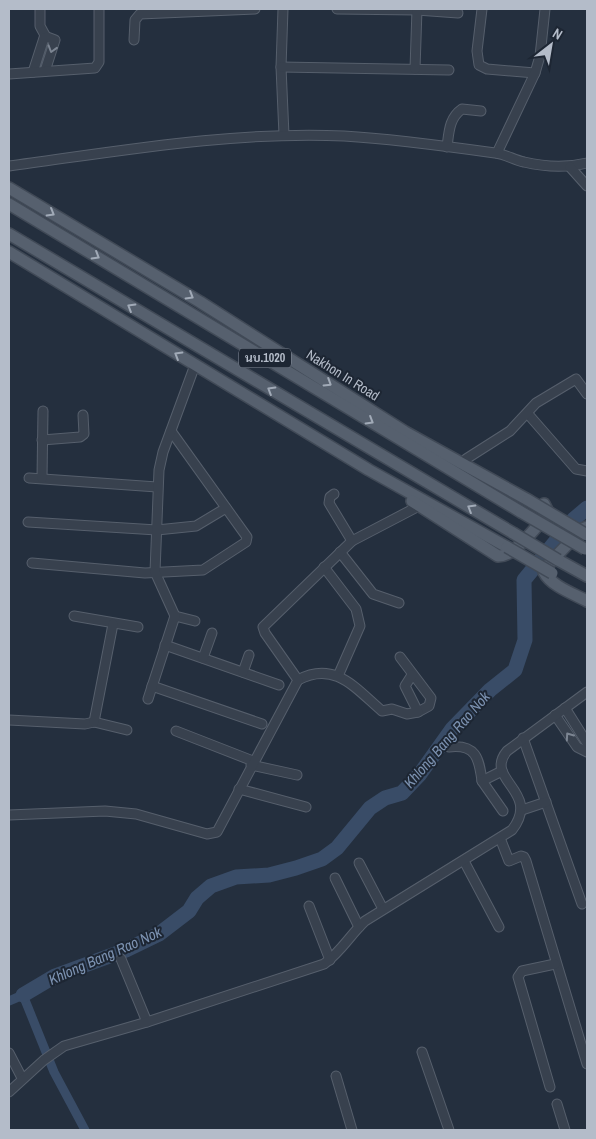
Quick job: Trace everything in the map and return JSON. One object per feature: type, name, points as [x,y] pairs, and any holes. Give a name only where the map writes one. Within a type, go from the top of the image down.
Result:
[{"type":"main road","name":"Nakhon In Road","points":[[9,188],[200,302],[405,432],[587,535]]},
{"type":"main road","name":"Nakhon In Road","points":[[9,204],[521,512],[586,549]]},
{"type":"main road","name":"นบ.1020","points":[[9,234],[587,576]]},
{"type":"main road","name":"นบ.1020","points":[[9,252],[369,470],[587,593]]},
{"type":"main road","points":[[369,470],[419,506],[498,556],[504,556],[512,552],[546,516],[547,505],[466,459],[405,432]]},
{"type":"main road","points":[[587,527],[582,529],[545,568],[544,572],[546,577],[559,586],[587,601]]},
{"type":"street","points":[[40,9],[40,26],[46,37],[55,40],[45,71]]},
{"type":"street","points":[[9,74],[95,68],[98,66],[99,9]]},
{"type":"street","points":[[134,40],[136,17],[140,14],[152,11],[254,9]]},
{"type":"street","points":[[283,9],[281,67],[284,135]]},
{"type":"street","points":[[337,9],[417,9],[458,13]]},
{"type":"street","points":[[415,69],[417,9]]},
{"type":"street","points":[[482,9],[477,52],[479,65],[487,69],[535,73]]},
{"type":"street","points":[[497,153],[535,73],[540,56],[545,9]]},
{"type":"street","points":[[33,72],[46,37]]},
{"type":"street","points":[[281,67],[449,70]]},
{"type":"street","points":[[447,147],[451,122],[455,114],[462,110],[481,111]]},
{"type":"street","points":[[9,166],[190,142],[284,135],[345,136],[447,147],[497,153],[522,162],[570,167],[587,163]]},
{"type":"street","points":[[570,167],[587,186]]},
{"type":"street","points":[[148,699],[175,616],[155,572],[157,487],[163,452],[195,364]]},
{"type":"street","points":[[466,459],[510,431],[528,414],[536,403],[576,379],[587,394]]},
{"type":"street","points":[[42,478],[43,411]]},
{"type":"street","points":[[528,414],[576,469],[587,471]]},
{"type":"street","points":[[42,440],[80,437],[84,434],[83,415]]},
{"type":"street","points":[[32,563],[155,572],[203,570],[246,542],[247,537],[171,431]]},
{"type":"street","points":[[29,478],[157,487]]},
{"type":"street","points":[[334,494],[330,497],[329,503],[352,541]]},
{"type":"street","points":[[298,680],[265,633],[263,627],[352,541],[419,506]]},
{"type":"street","points":[[28,522],[157,530],[196,526],[226,508]]},
{"type":"street","points":[[340,552],[373,594],[399,603]]},
{"type":"street","points":[[324,567],[356,608],[360,626],[338,676]]},
{"type":"street","points":[[74,616],[138,627]]},
{"type":"street","points":[[175,616],[195,621]]},
{"type":"street","points":[[94,722],[113,624]]},
{"type":"street","points":[[203,658],[212,633]]},
{"type":"street","points":[[165,645],[279,685]]},
{"type":"street","points":[[243,672],[249,655]]},
{"type":"street","points":[[9,815],[105,811],[136,814],[212,834],[217,832],[252,763],[298,680],[315,673],[338,676],[382,711],[392,709],[407,714],[418,712],[429,706],[432,698],[412,675],[400,657]]},
{"type":"street","points":[[412,675],[406,684],[406,689],[418,712]]},
{"type":"street","points":[[152,686],[262,724]]},
{"type":"street","points":[[9,1092],[22,1078],[58,1050],[324,964],[330,960],[337,955],[359,927],[382,909],[464,861],[512,830],[521,820],[522,810],[520,799],[502,771],[500,765],[501,758],[523,738],[587,692]]},
{"type":"street","points":[[565,708],[587,743]]},
{"type":"street","points":[[555,715],[578,747],[587,752]]},
{"type":"street","points":[[9,720],[85,724],[94,722],[127,730]]},
{"type":"street","points":[[176,731],[252,763],[297,775]]},
{"type":"street","points":[[523,738],[582,904]]},
{"type":"street","points":[[448,747],[466,748],[474,753],[478,758],[482,781],[503,811]]},
{"type":"street","points":[[482,781],[502,771]]},
{"type":"street","points":[[240,789],[306,807]]},
{"type":"street","points":[[522,810],[546,802]]},
{"type":"street","points":[[500,838],[508,861],[521,856],[526,861],[555,964],[587,1064]]},
{"type":"street","points":[[464,861],[499,927]]},
{"type":"street","points":[[359,863],[382,909]]},
{"type":"street","points":[[335,878],[359,927]]},
{"type":"street","points":[[309,906],[330,960]]},
{"type":"street","points":[[121,959],[147,1022]]},
{"type":"street","points":[[550,1087],[518,977],[522,972],[555,964]]},
{"type":"street","points":[[422,1052],[449,1130]]},
{"type":"street","points":[[9,1053],[22,1078]]},
{"type":"street","points":[[336,1076],[352,1130]]},
{"type":"street","points":[[557,1104],[565,1130]]},
{"type":"waterway","name":"Khlong Bang Rao Nok","points":[[23,995],[55,976],[126,950],[159,934],[189,911],[197,898],[211,886],[236,877],[269,875],[322,859],[337,848],[370,808],[385,798],[402,793],[420,774],[452,729],[490,690],[515,670],[525,640],[524,580],[574,519],[587,508]]},
{"type":"waterway","points":[[9,1001],[23,995],[54,1072],[85,1130]]}]
